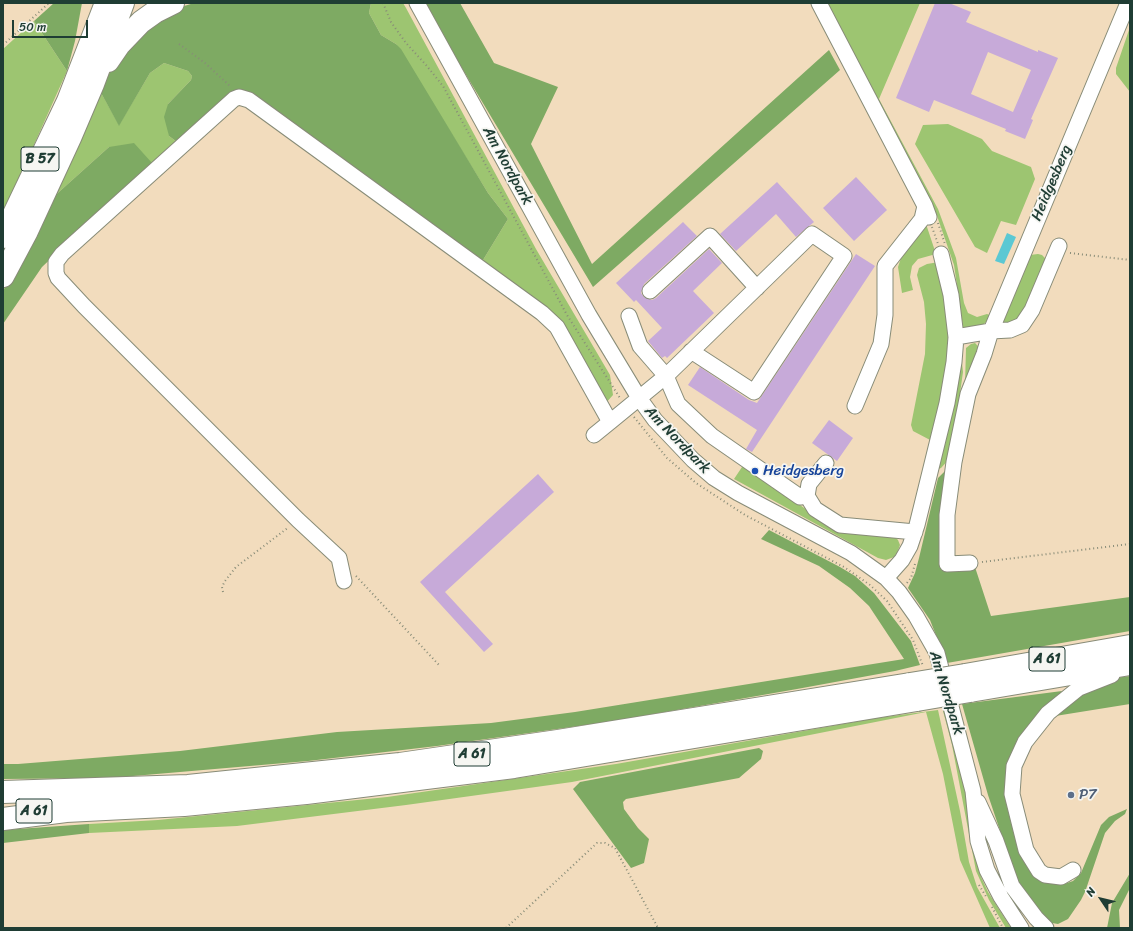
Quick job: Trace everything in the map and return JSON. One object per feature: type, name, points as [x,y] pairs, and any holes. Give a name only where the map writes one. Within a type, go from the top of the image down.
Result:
[{"type":"highway","points":[[84,82],[92,3]]},
{"type":"highway","name":"B 57","points":[[3,276],[27,231],[84,82],[106,3]]},
{"type":"highway","name":"B 57","points":[[3,236],[84,82],[123,3]]},
{"type":"highway","points":[[84,82],[141,22],[155,12],[174,3]]},
{"type":"highway","name":"A 61","points":[[968,683],[1130,646]]},
{"type":"highway","name":"A 61","points":[[3,792],[188,786],[400,764],[558,741],[917,684],[968,683],[1130,664]]},
{"type":"highway","name":"A 61","points":[[3,811],[66,812],[184,804],[299,794],[514,767],[917,684]]},
{"type":"highway","points":[[3,819],[66,812]]},
{"type":"street","name":"Am Nordpark","points":[[417,3],[582,301],[639,398],[655,420],[692,460],[714,478],[738,494],[851,553],[886,578],[899,592],[916,616],[937,653],[973,791],[978,841],[987,870],[1001,897],[1021,928]]},
{"type":"street","points":[[819,3],[927,212],[885,266],[886,315],[881,344],[856,406]]},
{"type":"street","name":"Heidgesberg","points":[[970,563],[947,564],[947,515],[954,462],[968,394],[991,331],[1128,3]]},
{"type":"street","points":[[349,578],[339,558],[298,520],[84,306],[58,278],[56,273],[56,262],[62,254],[234,98],[239,97],[248,100],[542,313],[557,327],[610,422]]},
{"type":"street","points":[[594,435],[666,376],[812,234],[844,256],[754,392],[692,352]]},
{"type":"street","points":[[650,291],[710,236],[757,288]]},
{"type":"street","points":[[956,337],[991,331],[1010,330],[1022,325],[1032,310],[1058,249]]},
{"type":"street","points":[[886,578],[902,560],[910,546],[915,532],[947,403],[956,348],[956,337],[951,295],[941,254]]},
{"type":"street","points":[[629,316],[640,346],[666,376],[678,404],[712,436],[800,497],[807,496]]},
{"type":"street","points":[[826,463],[809,484],[807,496],[815,509],[840,525],[915,532]]},
{"type":"street","points":[[1073,870],[1061,877],[1045,875],[1039,871],[1026,850],[1012,794],[1014,766],[1019,753],[1031,732],[1058,705],[1079,688],[1106,676],[1130,670]]},
{"type":"street","name":"Am Nordpark","points":[[973,791],[996,841],[1012,886],[1036,918],[1046,928]]},
{"type":"path","points":[[3,45],[49,3]]},
{"type":"path","points":[[179,44],[205,62],[239,97]]},
{"type":"path","points":[[927,212],[941,254]]},
{"type":"path","points":[[1058,249],[1130,260]]},
{"type":"path","points":[[223,592],[222,587],[225,581],[236,567],[298,520]]},
{"type":"path","points":[[970,563],[1130,544]]},
{"type":"path","points":[[349,578],[439,665]]},
{"type":"path","points":[[887,601],[913,640],[917,684]]},
{"type":"path","points":[[506,928],[597,844],[605,843],[615,848],[658,928]]},
{"type":"path","points":[[976,878],[1003,928]]},
{"type":"green space","points":[[54,3],[82,3],[75,41],[67,71],[34,21]]},
{"type":"green space","points":[[194,3],[371,3],[369,13],[381,35],[396,44],[401,49],[488,193],[508,219],[480,265],[243,91],[177,142],[169,136],[164,117],[168,104],[191,80],[192,76],[188,71],[164,63],[150,73],[119,126],[100,91],[117,59],[168,11]]},
{"type":"green space","points":[[371,3],[403,3],[406,8],[536,249],[610,375],[613,395],[605,404],[569,341],[480,265],[508,219],[488,193],[396,44],[381,35],[369,13]]},
{"type":"green space","points":[[423,3],[460,3],[494,63],[558,87],[531,144],[592,264],[829,50],[840,70],[593,287]]},
{"type":"green space","points":[[825,3],[920,3],[879,99],[938,209],[956,258],[964,303],[968,313],[977,317],[987,314],[992,316],[981,327],[963,327],[954,265],[936,213]]},
{"type":"green space","points":[[34,21],[67,71],[3,214],[3,49]]},
{"type":"green space","points":[[1130,27],[1130,92],[1116,74],[1116,68]]},
{"type":"green space","points":[[164,63],[188,71],[192,76],[191,80],[168,104],[169,136],[177,142],[152,163],[109,147],[50,200],[100,91],[119,125],[150,73]]},
{"type":"green space","points":[[948,124],[982,139],[992,151],[1031,167],[1035,179],[1016,225],[1001,221],[987,253],[975,247],[915,144],[923,125]]},
{"type":"green space","points":[[134,143],[152,163],[42,267],[3,324],[3,291],[50,200],[109,147]]},
{"type":"green space","points":[[926,224],[936,254],[918,259],[912,266],[910,277],[913,290],[902,293],[898,267],[902,255]]},
{"type":"green space","points":[[1030,255],[1042,255],[1047,260],[1019,320],[1004,324],[1001,321]]},
{"type":"green space","points":[[939,262],[949,312],[948,368],[932,441],[913,431],[911,425],[925,354],[926,324],[924,302],[917,275],[919,268],[927,264]]},
{"type":"green space","points":[[975,343],[981,349],[965,385],[966,348]]},
{"type":"green space","points":[[960,361],[962,363],[963,372],[951,457],[941,468],[936,470]]},
{"type":"green space","points":[[744,464],[826,524],[894,536],[900,545],[897,553],[894,557],[886,560],[878,558],[734,479]]},
{"type":"green space","points":[[948,468],[943,568],[974,564],[991,616],[1130,597],[1130,631],[947,663],[930,620],[908,588],[915,573],[938,478]]},
{"type":"green space","points":[[769,530],[855,576],[874,593],[911,641],[920,665],[797,689],[614,721],[437,746],[308,761],[110,778],[3,779],[3,764],[180,751],[337,732],[491,723],[575,712],[904,659],[869,606],[850,588],[819,566],[761,539]]},
{"type":"green space","points":[[1130,676],[1130,704],[1049,717],[1077,693],[1115,678]]},
{"type":"green space","points":[[1062,691],[1008,772],[1042,881],[1061,885],[1073,881],[1081,873],[1101,825],[1109,817],[1127,809],[1125,814],[1115,821],[1105,833],[1081,900],[1068,919],[1058,924],[1052,923],[1042,915],[1025,894],[1016,878],[988,795],[962,704]]},
{"type":"green space","points":[[938,710],[960,811],[969,862],[977,887],[1000,928],[990,928],[960,860],[943,774],[926,712],[572,782],[237,826],[89,833],[89,824],[158,820],[387,797],[616,764],[877,718]]},
{"type":"green space","points":[[943,711],[946,711],[961,768],[981,877],[988,892],[1011,928],[1006,928],[989,900],[976,871],[952,745]]},
{"type":"green space","points":[[759,748],[763,751],[761,759],[739,778],[626,799],[623,802],[624,809],[638,828],[649,839],[644,863],[631,868],[573,789],[580,782]]},
{"type":"green space","points":[[89,824],[89,833],[3,843],[3,830]]},
{"type":"green space","points":[[1130,873],[1130,888],[1119,910],[1120,928],[1107,928],[1112,903]]},
{"type":"water","points":[[1007,233],[1016,237],[1004,264],[995,261]]},
{"type":"building","points":[[935,3],[949,3],[971,12],[966,22],[1038,52],[1038,50],[1058,58],[1031,119],[1033,120],[1025,139],[1005,131],[1006,129],[934,100],[929,112],[896,98]],"holes":[[[988,52],[1031,70],[1013,112],[971,94]]]},
{"type":"building","points":[[856,177],[887,210],[854,241],[823,208]]},
{"type":"building","points":[[777,182],[814,222],[796,237],[776,214],[736,251],[720,234]]},
{"type":"building","points":[[683,222],[697,236],[644,284],[641,293],[644,297],[652,300],[656,298],[709,249],[722,263],[693,291],[714,313],[667,358],[665,356],[662,358],[648,341],[662,328],[636,300],[634,302],[616,283]]},
{"type":"building","points":[[856,254],[875,266],[752,452],[746,449],[757,430],[688,385],[700,367],[749,400],[757,403]]},
{"type":"building","points":[[829,420],[853,438],[837,461],[812,443]]},
{"type":"building","points":[[538,474],[554,492],[445,592],[493,644],[484,652],[420,582]]},
{"type":"place","name":"Heidgesberg","points":[[755,471]]},
{"type":"place","name":"P7","points":[[1071,795]]}]
